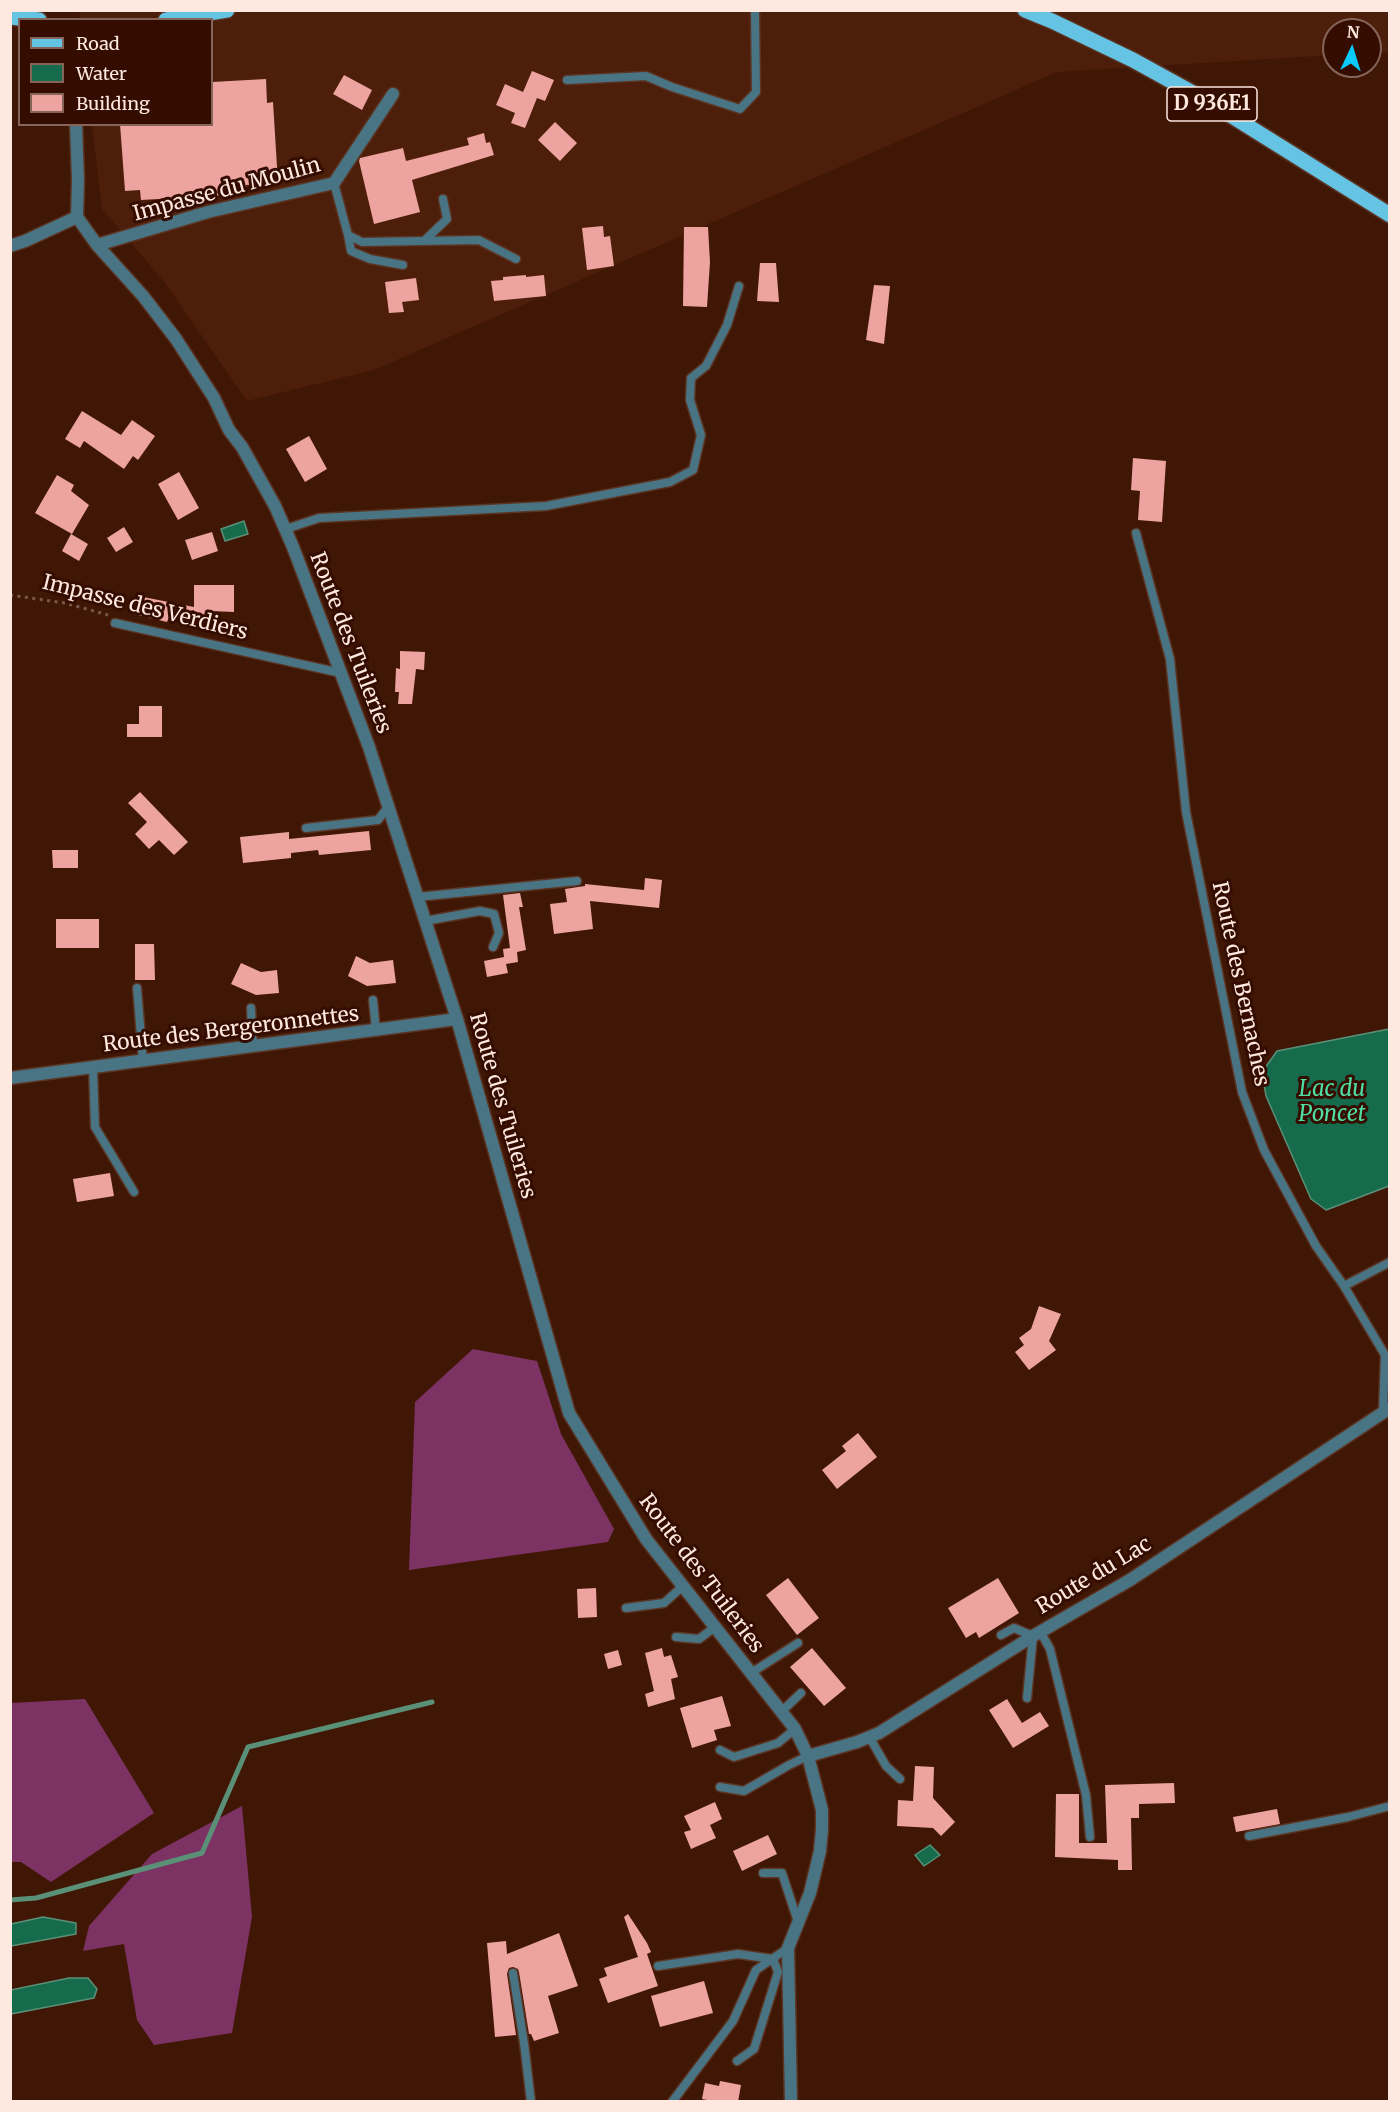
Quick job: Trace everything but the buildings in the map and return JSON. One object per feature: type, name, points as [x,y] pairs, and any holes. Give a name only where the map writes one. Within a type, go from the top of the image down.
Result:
[{"type":"main road","points":[[178,18],[227,10]]},
{"type":"main road","name":"D 936E1","points":[[1025,10],[1133,60],[1211,103],[1389,215]]},
{"type":"street","name":"Impasse du Moulin","points":[[97,245],[208,212],[334,183],[393,94]]},
{"type":"street","points":[[10,246],[76,218],[78,180],[76,126]]},
{"type":"street","name":"Route des Tuileries","points":[[76,218],[143,296],[176,339],[214,398],[229,430],[242,447],[286,528],[369,747],[457,1019],[569,1413],[646,1539],[795,1729],[808,1756],[822,1810],[822,1829],[820,1851],[810,1893],[788,1948],[791,2102]]},
{"type":"street","name":"Route des Bergeronnettes","points":[[10,1078],[457,1019]]},
{"type":"street","name":"Route du Lac","points":[[808,1756],[870,1738],[1036,1633],[1130,1580],[1386,1410]]},
{"type":"lane","points":[[567,80],[646,76],[740,109],[756,92],[755,10]]},
{"type":"lane","points":[[334,183],[351,251],[370,259],[403,264]]},
{"type":"lane","points":[[424,241],[447,219],[444,199]]},
{"type":"lane","points":[[348,235],[362,242],[479,240],[516,260]]},
{"type":"lane","points":[[286,528],[319,518],[546,506],[670,482],[693,470],[702,435],[690,400],[691,378],[706,366],[727,326],[739,286]]},
{"type":"lane","name":"Route des Bernaches","points":[[1136,533],[1170,659],[1186,812],[1242,1092],[1264,1150],[1316,1246],[1344,1286],[1387,1356],[1386,1410]]},
{"type":"lane","name":"Impasse des Verdiers","points":[[115,623],[341,674]]},
{"type":"lane","points":[[306,828],[378,820],[388,807]]},
{"type":"lane","points":[[417,897],[577,881]]},
{"type":"lane","points":[[425,921],[480,911],[494,914],[499,933],[493,947]]},
{"type":"lane","points":[[137,988],[143,1061]]},
{"type":"lane","points":[[373,999],[376,1030]]},
{"type":"lane","points":[[251,1008],[253,1047]]},
{"type":"lane","points":[[93,1068],[94,1127],[134,1192]]},
{"type":"lane","points":[[1344,1286],[1389,1262]]},
{"type":"lane","points":[[626,1608],[664,1603],[683,1586]]},
{"type":"lane","points":[[676,1637],[699,1639],[715,1627]]},
{"type":"lane","points":[[1001,1635],[1014,1628],[1036,1633],[1050,1649],[1086,1794],[1090,1837]]},
{"type":"lane","points":[[1027,1698],[1036,1633]]},
{"type":"lane","points":[[751,1673],[798,1643]]},
{"type":"lane","points":[[781,1712],[801,1693]]},
{"type":"lane","points":[[720,1750],[734,1757],[778,1743],[795,1729]]},
{"type":"lane","points":[[870,1738],[886,1766],[900,1779]]},
{"type":"lane","points":[[720,1787],[744,1791],[808,1756]]},
{"type":"lane","points":[[1248,1836],[1348,1817],[1389,1806]]},
{"type":"lane","points":[[764,1873],[782,1873],[798,1922]]},
{"type":"lane","points":[[672,2102],[733,2021],[756,1971],[788,1948]]},
{"type":"lane","points":[[658,1966],[738,1954],[773,1959]]},
{"type":"lane","points":[[737,2061],[754,2049],[778,1972],[773,1959]]},
{"type":"lane","points":[[513,1973],[531,2102]]},
{"type":"path","name":"Impasse des Verdiers","points":[[10,595],[65,603],[116,617],[115,623]]},
{"type":"shaded area","points":[[1389,10],[1390,52],[1382,52],[1382,18],[1322,18],[1322,56],[1057,72],[374,370],[247,401],[165,283],[102,209],[92,126],[213,126],[213,18],[80,18],[79,11]]},
{"type":"shaded area","points":[[473,1349],[537,1361],[561,1434],[614,1529],[608,1542],[409,1570],[415,1402]]},
{"type":"shaded area","points":[[85,1699],[154,1813],[51,1882],[21,1862],[11,1862],[11,1703]]},
{"type":"shaded area","points":[[242,1806],[252,1917],[232,2033],[154,2045],[137,2020],[124,1944],[83,1951],[89,1926],[152,1854]]},
{"type":"water","points":[[244,521],[248,534],[225,541],[221,529]]},
{"type":"water","name":"Lac du Poncet","points":[[1389,1029],[1389,1186],[1326,1210],[1311,1199],[1266,1096],[1262,1072],[1277,1051]]},
{"type":"water","points":[[930,1845],[940,1855],[924,1866],[915,1855]]},
{"type":"water","points":[[43,1917],[76,1923],[76,1934],[11,1946],[11,1924]]},
{"type":"water","points":[[69,1978],[88,1978],[97,1989],[94,1998],[11,2014],[11,1990]]},
{"type":"waterway","points":[[10,1900],[36,1898],[202,1853],[248,1747],[432,1702]]}]
